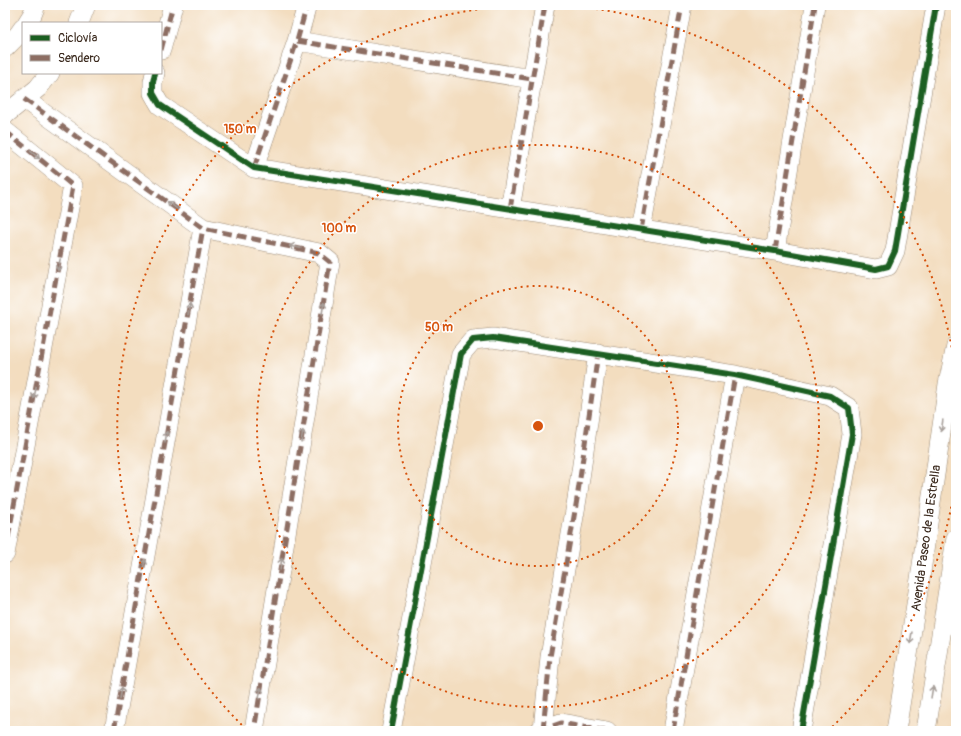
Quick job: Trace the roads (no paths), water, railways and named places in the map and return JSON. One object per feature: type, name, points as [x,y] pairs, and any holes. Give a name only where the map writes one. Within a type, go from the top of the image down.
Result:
[{"type":"street","points":[[28,22],[32,16],[36,5]]},
{"type":"street","points":[[79,22],[86,5]]},
{"type":"street","points":[[162,46],[173,5]]},
{"type":"street","points":[[254,168],[297,41],[307,5]]},
{"type":"street","points":[[510,209],[546,5]]},
{"type":"street","points":[[641,230],[682,5]]},
{"type":"street","points":[[775,251],[815,5]]},
{"type":"street","points":[[155,74],[153,93],[160,105],[254,168],[775,251],[876,269],[888,266],[895,251],[936,5]]},
{"type":"street","points":[[5,48],[22,29]]},
{"type":"street","points":[[297,41],[532,79]]},
{"type":"street","points":[[5,115],[38,88],[49,74]]},
{"type":"street","points":[[24,99],[203,228],[319,253],[330,262],[254,731]]},
{"type":"street","points":[[5,131],[74,186],[5,554]]},
{"type":"street","points":[[114,731],[203,228]]},
{"type":"street","points":[[392,731],[462,354],[473,340],[493,338],[735,375],[830,396],[849,408],[852,434],[801,731]]},
{"type":"street","name":"Avenida Paseo de la Estrella","points":[[896,731],[952,385],[956,346]]},
{"type":"street","points":[[598,353],[576,506],[550,657],[541,730],[561,723],[607,731]]},
{"type":"street","points":[[673,731],[735,375]]},
{"type":"street","points":[[926,731],[956,538]]}]
